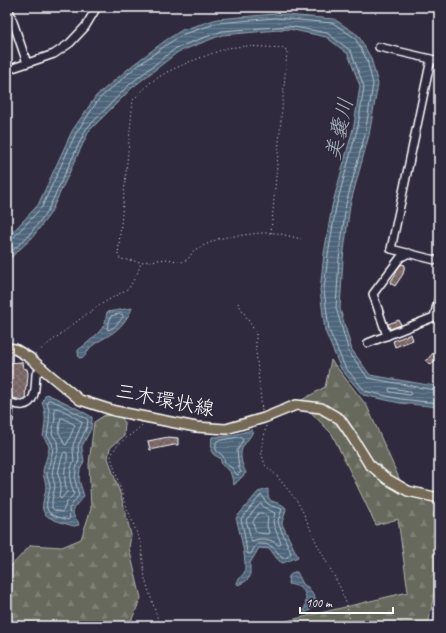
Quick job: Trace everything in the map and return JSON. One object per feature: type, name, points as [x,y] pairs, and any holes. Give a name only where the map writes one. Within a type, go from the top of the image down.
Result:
[{"type":"main road","name":"三木環状線","points":[[7,348],[15,349],[30,358],[80,400],[116,411],[196,427],[226,429],[264,418],[296,405],[321,408],[340,419],[369,464],[387,479],[408,491],[439,498]]},
{"type":"street","points":[[8,7],[27,63]]},
{"type":"street","points":[[7,70],[54,54],[70,42],[85,27],[97,7]]},
{"type":"street","points":[[379,47],[439,61]]},
{"type":"street","points":[[431,59],[391,249],[439,261]]},
{"type":"street","points":[[387,336],[372,294],[400,258],[409,253]]},
{"type":"street","points":[[368,343],[434,317],[439,297]]},
{"type":"street","points":[[7,402],[24,405],[30,402],[34,395],[36,374],[43,368]]},
{"type":"path","points":[[272,233],[287,52],[285,48],[245,46],[227,48],[189,62],[167,72],[151,82],[134,100],[118,255],[120,259],[141,262],[167,260],[182,262],[188,259],[194,250],[227,236],[277,233],[301,239]]},
{"type":"path","points":[[30,358],[84,316],[130,288],[141,262]]},
{"type":"path","points":[[238,303],[256,333],[256,351],[262,410],[266,423],[261,452],[265,465],[276,475],[297,501],[302,510],[317,544],[341,589],[347,606],[351,626]]},
{"type":"path","points":[[146,417],[141,426],[119,444],[112,452],[111,457],[123,497],[141,544],[145,579],[160,626]]},
{"type":"path","points":[[7,496],[9,503],[7,522]]},
{"type":"path","points":[[432,626],[439,583]]},
{"type":"green space","points":[[331,360],[367,406],[407,496],[439,503],[439,535],[436,542],[439,548],[439,567],[428,626],[273,626],[274,624],[408,592],[398,519],[376,525],[332,434],[300,401],[325,387]]},
{"type":"green space","points":[[105,415],[121,417],[125,423],[124,436],[110,448],[108,458],[122,499],[131,535],[129,548],[141,598],[129,626],[7,626],[7,570],[31,545],[62,547],[81,539],[91,509],[89,464],[94,422]]},
{"type":"water","points":[[275,14],[334,19],[358,35],[371,58],[378,84],[369,135],[350,205],[343,259],[340,309],[352,350],[370,375],[439,386],[439,407],[400,403],[363,395],[341,369],[325,331],[320,290],[324,254],[332,206],[354,125],[360,86],[348,54],[326,37],[289,29],[222,35],[178,52],[133,87],[89,131],[50,214],[32,238],[7,261],[7,238],[38,205],[72,131],[96,96],[134,64],[182,30],[217,19]]},
{"type":"water","points":[[132,308],[117,329],[92,346],[84,357],[79,358],[78,350],[99,332],[104,325],[107,312]]},
{"type":"water","points":[[46,394],[69,404],[92,417],[91,429],[82,446],[84,461],[80,470],[79,480],[84,496],[73,511],[79,525],[74,526],[55,520],[47,516],[43,511],[46,483],[43,471],[49,447],[43,436],[45,415],[42,403]]},
{"type":"water","points":[[251,430],[253,431],[241,452],[242,463],[246,473],[234,485],[230,471],[222,465],[220,458],[214,455],[211,451],[212,437],[232,435]]},
{"type":"water","points":[[268,489],[268,496],[270,500],[283,505],[286,508],[282,524],[298,557],[283,563],[277,559],[270,549],[259,548],[250,563],[250,577],[238,585],[237,583],[239,579],[244,573],[245,562],[243,546],[236,518],[258,492]]},
{"type":"water","points":[[294,572],[297,572],[303,584],[309,588],[315,598],[315,605],[307,612],[304,612],[306,601],[305,593],[299,587],[288,584],[289,576]]},
{"type":"building","points":[[401,264],[405,265],[403,274],[395,286],[390,283]]},
{"type":"building","points":[[399,320],[401,325],[390,329],[388,324]]},
{"type":"building","points":[[411,334],[413,340],[395,347],[393,341]]},
{"type":"building","points":[[434,352],[439,355],[431,365],[426,361]]},
{"type":"building","points":[[22,362],[23,368],[27,369],[28,373],[25,399],[21,400],[10,397],[10,384],[7,385],[7,363]]},
{"type":"building","points":[[7,407],[14,409],[13,422],[7,421]]},
{"type":"building","points":[[168,437],[178,438],[178,445],[150,450],[148,441]]},
{"type":"water label","name":"美嚢川","points":[[339,129]]}]
